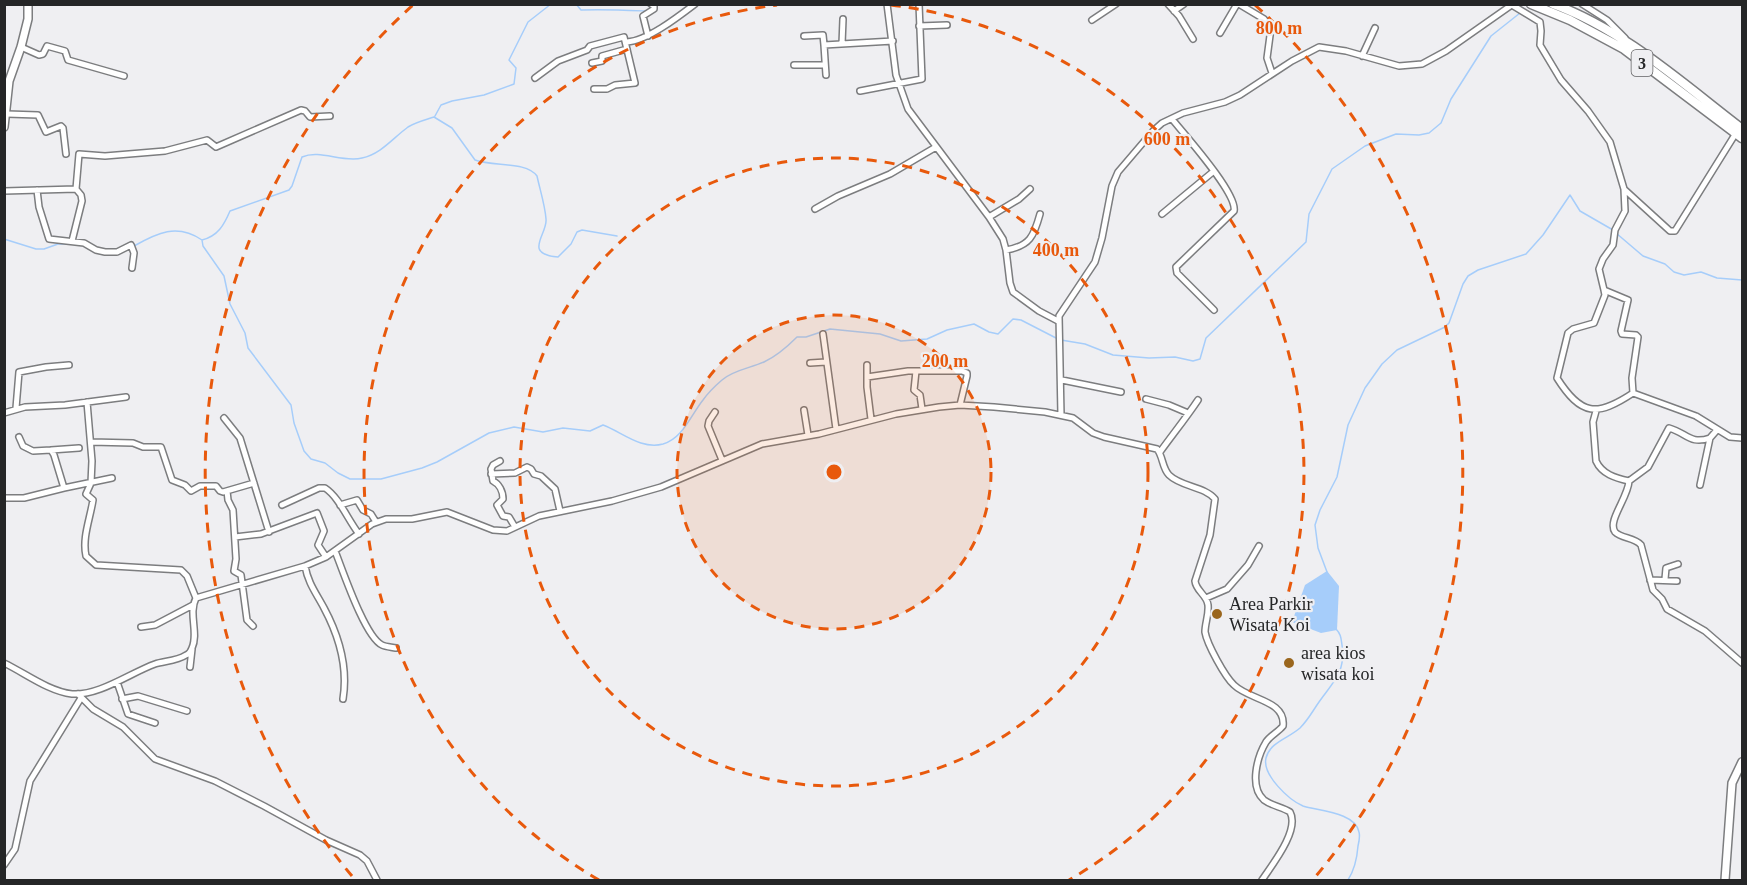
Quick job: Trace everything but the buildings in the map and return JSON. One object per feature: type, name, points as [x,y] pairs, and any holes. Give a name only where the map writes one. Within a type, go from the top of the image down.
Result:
[{"type":"main road","name":"3","points":[[1531,4],[1570,20],[1624,49],[1740,134]]},
{"type":"main road","name":"3","points":[[1553,4],[1602,27],[1630,44],[1740,134]]},
{"type":"street","points":[[4,127],[10,77],[28,19],[28,4]]},
{"type":"street","points":[[648,36],[643,16],[654,9],[651,4]]},
{"type":"street","points":[[592,63],[602,61],[603,56],[648,36],[695,4]]},
{"type":"street","points":[[887,4],[898,82],[908,109],[1003,239],[1013,292],[1039,311],[1058,321]]},
{"type":"street","points":[[860,91],[923,77],[919,4]]},
{"type":"street","points":[[1168,4],[1193,39]]},
{"type":"street","points":[[1174,11],[1184,4]]},
{"type":"street","points":[[1220,33],[1238,4],[1264,19],[1271,27],[1267,58],[1272,73]]},
{"type":"street","points":[[1582,4],[1607,20],[1630,44]]},
{"type":"street","points":[[1092,20],[1114,5]]},
{"type":"street","points":[[1061,415],[1062,380],[1058,321],[1061,311],[1095,262],[1112,186],[1118,172],[1153,131],[1172,119],[1240,95],[1301,55],[1319,47],[1329,47],[1400,66],[1422,64],[1446,51],[1512,5],[1540,22],[1540,45],[1562,80],[1610,142],[1624,189],[1625,211],[1615,232],[1613,245],[1599,269],[1605,295],[1594,323],[1573,329],[1568,333],[1556,374],[1573,399],[1585,409],[1596,411],[1609,408],[1634,393]]},
{"type":"street","points":[[842,44],[843,19]]},
{"type":"street","points":[[919,26],[947,26]]},
{"type":"street","points":[[1362,56],[1375,28]]},
{"type":"street","points":[[804,36],[823,35],[826,75]]},
{"type":"street","points":[[536,78],[551,66],[591,46],[624,37],[636,83],[618,84],[607,89],[594,89]]},
{"type":"street","points":[[824,45],[893,41]]},
{"type":"street","points":[[21,47],[39,56],[43,54],[47,46],[52,46],[64,51],[68,60],[124,76]]},
{"type":"street","points":[[794,65],[825,65]]},
{"type":"street","points":[[72,241],[82,201],[76,189],[79,154],[105,156],[165,151],[207,140],[216,147],[301,110],[310,117],[330,116]]},
{"type":"street","points":[[7,114],[38,116],[46,132],[61,126],[66,154]]},
{"type":"street","points":[[1172,119],[1214,171],[1232,199],[1235,208],[1179,263],[1176,270],[1214,310]]},
{"type":"street","points":[[1624,189],[1670,231],[1675,231],[1683,214],[1740,134]]},
{"type":"street","points":[[815,209],[838,196],[890,174],[936,147]]},
{"type":"street","points":[[1162,214],[1214,171]]},
{"type":"street","points":[[4,191],[76,189]]},
{"type":"street","points":[[989,218],[1019,199],[1030,189]]},
{"type":"street","points":[[37,190],[47,237],[54,240],[84,243],[105,252],[117,252],[131,245],[134,254],[132,268]]},
{"type":"street","points":[[1006,250],[1022,246],[1027,242],[1036,230],[1040,214]]},
{"type":"street","points":[[1604,290],[1628,300],[1621,331],[1622,334],[1638,337],[1631,388],[1634,393],[1696,416],[1730,436],[1743,438]]},
{"type":"street","points":[[823,334],[836,429]]},
{"type":"street","points":[[810,363],[826,362]]},
{"type":"street","points":[[16,408],[19,372],[69,365]]},
{"type":"street","points":[[867,365],[871,419]]},
{"type":"street","points":[[867,377],[915,371],[954,370],[967,373],[960,405]]},
{"type":"street","points":[[915,371],[914,390],[920,394],[922,409]]},
{"type":"street","points":[[1062,380],[1122,392]]},
{"type":"street","points":[[4,413],[16,408],[65,405],[126,397]]},
{"type":"street","points":[[1146,399],[1188,413]]},
{"type":"street","points":[[1160,452],[1180,428],[1198,400]]},
{"type":"street","points":[[87,402],[91,442],[91,483],[86,494],[93,500],[84,538],[84,548],[90,562],[96,565],[181,570],[187,576],[196,598],[193,605],[194,643],[190,667]]},
{"type":"street","points":[[196,598],[305,566],[326,557],[376,522],[447,513],[498,531],[507,531],[530,519],[612,501],[661,487],[762,444],[836,429],[871,419],[922,409],[960,405],[1032,410],[1073,418],[1094,433],[1104,437],[1153,447],[1160,452],[1169,475],[1212,495],[1215,499],[1210,535],[1195,581],[1196,587],[1206,598],[1208,605],[1206,637],[1231,681],[1240,690],[1280,710],[1283,717],[1283,726],[1266,743],[1257,769],[1256,781],[1263,799],[1290,812],[1293,825],[1281,850],[1262,880]]},
{"type":"street","points":[[804,410],[808,435]]},
{"type":"street","points":[[1596,411],[1593,422],[1596,461],[1610,475],[1629,482]]},
{"type":"street","points":[[715,412],[708,426],[723,460]]},
{"type":"street","points":[[224,418],[240,438],[269,532]]},
{"type":"street","points":[[1710,438],[1694,441],[1669,428],[1648,467],[1629,482],[1621,507],[1615,515],[1613,526],[1617,533],[1633,538],[1641,545],[1654,591],[1662,599],[1668,611],[1705,631],[1743,663]]},
{"type":"street","points":[[1700,485],[1710,438],[1717,430]]},
{"type":"street","points":[[19,437],[22,446],[31,451],[79,448]]},
{"type":"street","points":[[91,442],[134,443],[161,447],[174,482],[185,485],[191,491],[202,486],[216,486],[220,491],[227,491],[254,483]]},
{"type":"street","points":[[51,450],[64,488]]},
{"type":"street","points":[[500,461],[491,466],[493,481],[499,484],[504,496],[498,506],[503,516],[509,517],[515,527]]},
{"type":"street","points":[[491,474],[511,473],[527,467],[531,469],[534,474],[541,476],[555,489],[560,511]]},
{"type":"street","points":[[4,498],[24,498],[112,478]]},
{"type":"street","points":[[282,505],[322,488],[328,490],[359,534]]},
{"type":"street","points":[[227,491],[233,510],[234,571],[241,575],[247,621],[253,626]]},
{"type":"street","points":[[340,505],[357,500],[363,510],[372,514],[376,522]]},
{"type":"street","points":[[235,537],[269,532],[317,513],[324,531],[318,545],[326,557]]},
{"type":"street","points":[[1206,598],[1227,589],[1248,565],[1259,546]]},
{"type":"street","points":[[335,551],[361,616],[372,635],[380,644],[396,648]]},
{"type":"street","points":[[1665,579],[1666,568],[1678,564]]},
{"type":"street","points":[[305,566],[307,579],[324,607],[339,641],[346,681],[344,699]]},
{"type":"street","points":[[1650,580],[1677,581]]},
{"type":"street","points":[[141,627],[155,625],[193,605]]},
{"type":"street","points":[[4,865],[15,849],[30,781],[79,696],[156,664],[181,658],[192,648]]},
{"type":"street","points":[[5,663],[58,690],[79,696],[93,709],[123,727],[155,759],[215,781],[326,840],[360,855],[367,861],[377,880]]},
{"type":"street","points":[[117,682],[128,714],[155,723]]},
{"type":"street","points":[[122,699],[138,696],[187,711]]},
{"type":"street","points":[[1725,880],[1732,783],[1743,762]]},
{"type":"water","points":[[1327,571],[1339,586],[1337,630],[1321,633],[1292,622],[1305,585]]},
{"type":"waterway","points":[[435,116],[441,105],[484,95],[514,84],[516,68],[509,60],[528,22],[551,4]]},
{"type":"waterway","points":[[576,4],[581,10],[645,11]]},
{"type":"waterway","points":[[1061,340],[1085,344],[1113,355],[1149,358],[1175,357],[1193,361],[1200,359],[1206,338],[1306,242],[1309,214],[1332,169],[1365,146],[1396,134],[1429,133],[1441,123],[1451,99],[1491,36],[1520,13]]},
{"type":"waterway","points":[[134,246],[159,234],[176,231],[202,240],[208,238],[220,229],[230,211],[289,190],[302,157],[316,154],[347,159],[369,156],[408,127],[434,117],[452,128],[475,160],[518,166],[532,171],[537,176],[546,219],[539,242],[541,252],[558,257],[571,244],[577,232],[582,230],[617,236]]},
{"type":"waterway","points":[[1327,572],[1318,548],[1315,525],[1337,477],[1348,425],[1365,388],[1382,364],[1397,350],[1445,327],[1449,323],[1468,276],[1478,270],[1526,254],[1543,235],[1570,195],[1580,211],[1613,230]]},
{"type":"waterway","points":[[1616,233],[1643,256],[1665,264],[1674,272],[1684,275],[1701,272],[1717,278],[1742,280]]},
{"type":"waterway","points":[[4,239],[36,249],[58,244],[73,244]]},
{"type":"waterway","points":[[202,240],[203,246],[224,276],[230,304],[245,333],[248,348],[291,405],[294,423],[304,451],[311,459],[325,463],[350,479],[381,479],[422,468],[489,433],[514,427],[543,432],[563,428],[590,431],[603,425],[647,445],[663,444],[676,437],[707,395],[726,377],[769,360],[797,337],[806,337],[830,329],[880,334],[901,341],[927,339],[947,330],[974,324],[998,334],[1013,319],[1021,320],[1056,338]]},
{"type":"waterway","points":[[1336,629],[1340,636],[1343,654],[1337,676],[1303,725],[1271,748],[1266,758],[1266,765],[1272,779],[1297,803],[1335,813],[1351,820],[1356,825],[1359,832],[1357,855],[1348,880]]},
{"type":"place","name":"Area Parkir Wisata Koi","points":[[1217,614]]},
{"type":"place","name":"area kios wisata koi","points":[[1289,663]]}]
